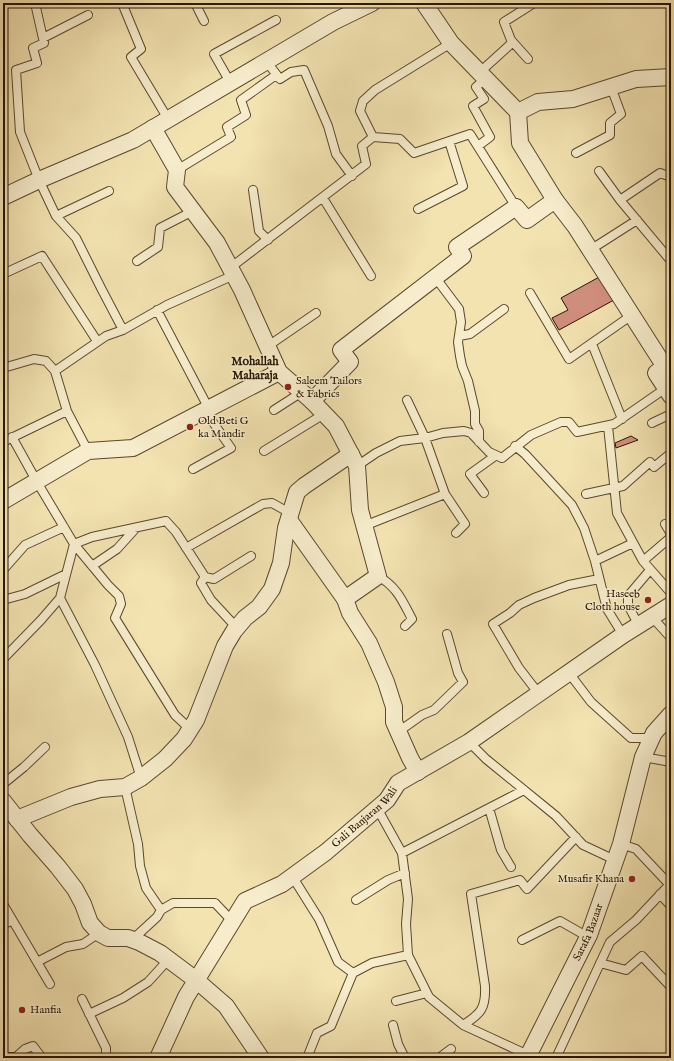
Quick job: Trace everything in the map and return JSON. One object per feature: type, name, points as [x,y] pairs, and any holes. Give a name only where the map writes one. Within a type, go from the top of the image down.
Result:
[{"type":"street","points":[[3,197],[133,140],[333,22],[372,3]]},
{"type":"street","points":[[424,3],[451,43],[518,112],[520,142],[555,200],[575,226],[632,315],[668,365],[656,372],[668,392]]},
{"type":"street","points":[[518,112],[538,102],[573,100],[636,79],[671,77]]},
{"type":"street","points":[[153,128],[177,170],[175,187],[217,243],[242,290],[279,372],[336,426],[354,460],[360,510],[378,576],[345,599]]},
{"type":"street","points":[[307,397],[350,362],[341,350],[463,256],[457,247],[516,207],[527,220],[555,200]]},
{"type":"street","points":[[3,501],[88,451],[134,448],[279,372]]},
{"type":"street","points":[[17,819],[71,797],[100,789],[125,787],[141,778],[165,759],[184,739],[196,720],[225,646],[237,628],[259,607],[272,589],[281,563],[290,517],[297,492],[304,486],[354,460]]},
{"type":"street","points":[[290,517],[345,599],[350,613],[369,643],[386,682],[394,707],[394,722],[418,772]]},
{"type":"street","name":"Gali Banjaran Wali","points":[[158,1058],[186,997],[245,901],[282,884],[326,852],[387,800],[398,783],[469,742],[623,635],[671,606]]},
{"type":"street","name":"Sarafa Bazaar","points":[[527,1056],[588,937],[621,844],[643,757],[654,733],[671,714]]},
{"type":"street","points":[[3,801],[74,889],[83,904],[90,923],[99,932],[108,938],[128,938],[160,953],[196,980],[226,1006],[261,1058]]},
{"type":"lane","points":[[35,3],[44,43],[33,48],[37,63],[16,70],[20,132],[39,180],[56,216],[76,238],[123,330]]},
{"type":"lane","points":[[122,3],[141,49],[131,57],[168,119]]},
{"type":"lane","points":[[195,3],[204,21]]},
{"type":"lane","points":[[528,59],[513,42],[504,22],[534,3]]},
{"type":"lane","points":[[43,38],[88,15]]},
{"type":"lane","points":[[230,82],[214,54],[276,20]]},
{"type":"lane","points":[[478,146],[490,137],[473,106],[484,99],[476,87],[483,75],[513,42]]},
{"type":"lane","points":[[374,137],[360,111],[363,102],[374,90],[451,43]]},
{"type":"lane","points":[[266,62],[280,79],[291,72],[304,70],[328,126],[336,154],[352,176]]},
{"type":"lane","points":[[177,170],[231,137],[227,127],[246,115],[241,100],[276,75]]},
{"type":"lane","points":[[576,153],[610,135],[610,123],[621,114],[611,87]]},
{"type":"lane","points":[[55,371],[106,336],[123,330],[157,310],[232,272],[268,240],[366,164],[362,146],[374,137],[400,139],[414,153],[470,134],[516,207]]},
{"type":"lane","points":[[418,209],[463,186],[450,141]]},
{"type":"lane","points":[[599,171],[620,200],[671,261]]},
{"type":"lane","points":[[620,200],[660,173],[671,177]]},
{"type":"lane","points":[[253,190],[260,231],[268,240]]},
{"type":"lane","points":[[56,216],[109,192]]},
{"type":"lane","points":[[323,198],[371,276]]},
{"type":"lane","points":[[137,261],[158,247],[160,228],[193,211]]},
{"type":"lane","points":[[590,250],[637,220]]},
{"type":"lane","points":[[3,274],[42,256],[98,341]]},
{"type":"lane","points":[[435,277],[459,309],[461,322],[458,342],[460,356],[475,410],[475,424],[479,431],[479,442]]},
{"type":"lane","points":[[530,293],[569,359],[632,315]]},
{"type":"lane","points":[[459,336],[470,334],[504,309]]},
{"type":"lane","points":[[157,310],[207,410],[231,448],[193,470]]},
{"type":"lane","points":[[268,346],[316,313]]},
{"type":"lane","points":[[592,344],[622,419]]},
{"type":"lane","points":[[3,368],[34,359],[46,361],[55,371],[67,411],[88,451]]},
{"type":"lane","points":[[354,460],[376,453],[400,441],[425,438],[442,433],[464,431],[471,433],[489,452],[502,458],[530,436],[561,422],[569,422],[577,432],[608,426],[614,424],[668,392]]},
{"type":"lane","points":[[274,410],[307,397]]},
{"type":"lane","points":[[407,400],[425,438],[445,494],[465,524],[456,533]]},
{"type":"lane","points":[[3,442],[67,411]]},
{"type":"lane","points":[[264,451],[324,414]]},
{"type":"lane","points":[[652,423],[671,414]]},
{"type":"lane","points":[[608,426],[616,513],[643,561],[671,593]]},
{"type":"lane","points":[[12,437],[74,544],[119,596],[121,604],[115,618],[175,715],[190,729]]},
{"type":"lane","points":[[516,446],[572,505],[584,528],[595,561],[607,609],[623,635]]},
{"type":"lane","points":[[586,494],[623,486],[650,462],[654,467],[671,453]]},
{"type":"lane","points":[[484,493],[470,474],[495,456]]},
{"type":"lane","points":[[364,526],[445,494]]},
{"type":"lane","points":[[186,548],[263,504],[272,503],[290,517]]},
{"type":"lane","points":[[74,544],[92,537],[166,521],[176,532],[205,577],[214,580],[251,556]]},
{"type":"lane","points":[[665,524],[671,534]]},
{"type":"lane","points":[[3,570],[25,545],[64,527]]},
{"type":"lane","points":[[92,566],[117,549],[137,528]]},
{"type":"lane","points":[[643,561],[671,537]]},
{"type":"lane","points":[[595,561],[633,543]]},
{"type":"lane","points":[[3,659],[60,598],[74,544]]},
{"type":"lane","points":[[639,626],[628,605],[628,596],[650,570]]},
{"type":"lane","points":[[3,600],[25,594],[66,574]]},
{"type":"lane","points":[[378,576],[396,590],[412,619],[405,626]]},
{"type":"lane","points":[[205,577],[201,582],[211,600],[237,628]]},
{"type":"lane","points":[[539,694],[519,668],[493,624],[524,602],[569,585],[599,579]]},
{"type":"lane","points":[[60,598],[95,665],[128,737],[141,778]]},
{"type":"lane","points":[[652,617],[671,638]]},
{"type":"lane","points":[[398,732],[422,715],[434,710],[463,682],[458,673],[447,634]]},
{"type":"lane","points":[[569,673],[591,702],[631,738],[652,738]]},
{"type":"lane","points":[[469,742],[486,759],[556,816],[583,845],[615,860]]},
{"type":"lane","points":[[3,784],[24,768],[45,746]]},
{"type":"lane","points":[[643,757],[671,762]]},
{"type":"lane","points":[[125,787],[138,844],[140,866],[146,888],[161,910]]},
{"type":"lane","points":[[402,853],[524,790]]},
{"type":"lane","points":[[377,808],[402,853],[408,899],[406,924],[408,955],[429,997],[463,1025],[527,1056]]},
{"type":"lane","points":[[489,808],[501,850],[511,867]]},
{"type":"lane","points":[[463,1025],[473,1019],[480,1011],[486,1000],[471,894],[520,880],[527,889],[576,837]]},
{"type":"lane","points":[[556,1058],[610,942],[636,920],[670,883],[636,849],[621,844]]},
{"type":"lane","points":[[356,900],[388,880],[405,873]]},
{"type":"lane","points":[[292,876],[319,919],[338,962],[353,973]]},
{"type":"lane","points":[[660,894],[671,906]]},
{"type":"lane","points":[[132,940],[157,917],[161,910],[173,903],[215,903],[232,921]]},
{"type":"lane","points":[[3,904],[50,984]]},
{"type":"lane","points":[[3,924],[12,921]]},
{"type":"lane","points":[[522,940],[560,921],[588,937]]},
{"type":"lane","points":[[37,962],[66,948],[83,944],[99,932]]},
{"type":"lane","points":[[308,1058],[317,1033],[331,1026],[353,973],[372,963],[408,955]]},
{"type":"lane","points":[[600,963],[626,970],[642,956],[671,986]]},
{"type":"lane","points":[[89,1014],[123,998],[148,982],[168,960]]},
{"type":"lane","points":[[396,1001],[427,993]]},
{"type":"lane","points":[[82,999],[106,1048],[106,1058]]},
{"type":"lane","points":[[393,1025],[398,1044],[404,1058]]},
{"type":"lane","points":[[3,1057],[16,1057],[26,1049],[33,1046],[42,1058]]},
{"type":"lane","points":[[439,1058],[451,1049]]},
{"type":"building","points":[[601,276],[614,300],[559,330],[552,318],[568,310],[561,298]]},
{"type":"building","points":[[631,436],[638,440],[616,448],[615,443]]},
{"type":"place","name":"Saleem Tailors & Fabrics","points":[[288,387]]},
{"type":"place","name":"Old Beti G ka Mandir","points":[[190,427]]},
{"type":"place","name":"Haseeb Cloth house","points":[[648,600]]},
{"type":"place","name":"Musafir Khana","points":[[632,879]]},
{"type":"place","name":"Hanfia","points":[[22,1010]]},
{"type":"district","name":"Mohallah Maharaja","points":[[255,368]]}]
